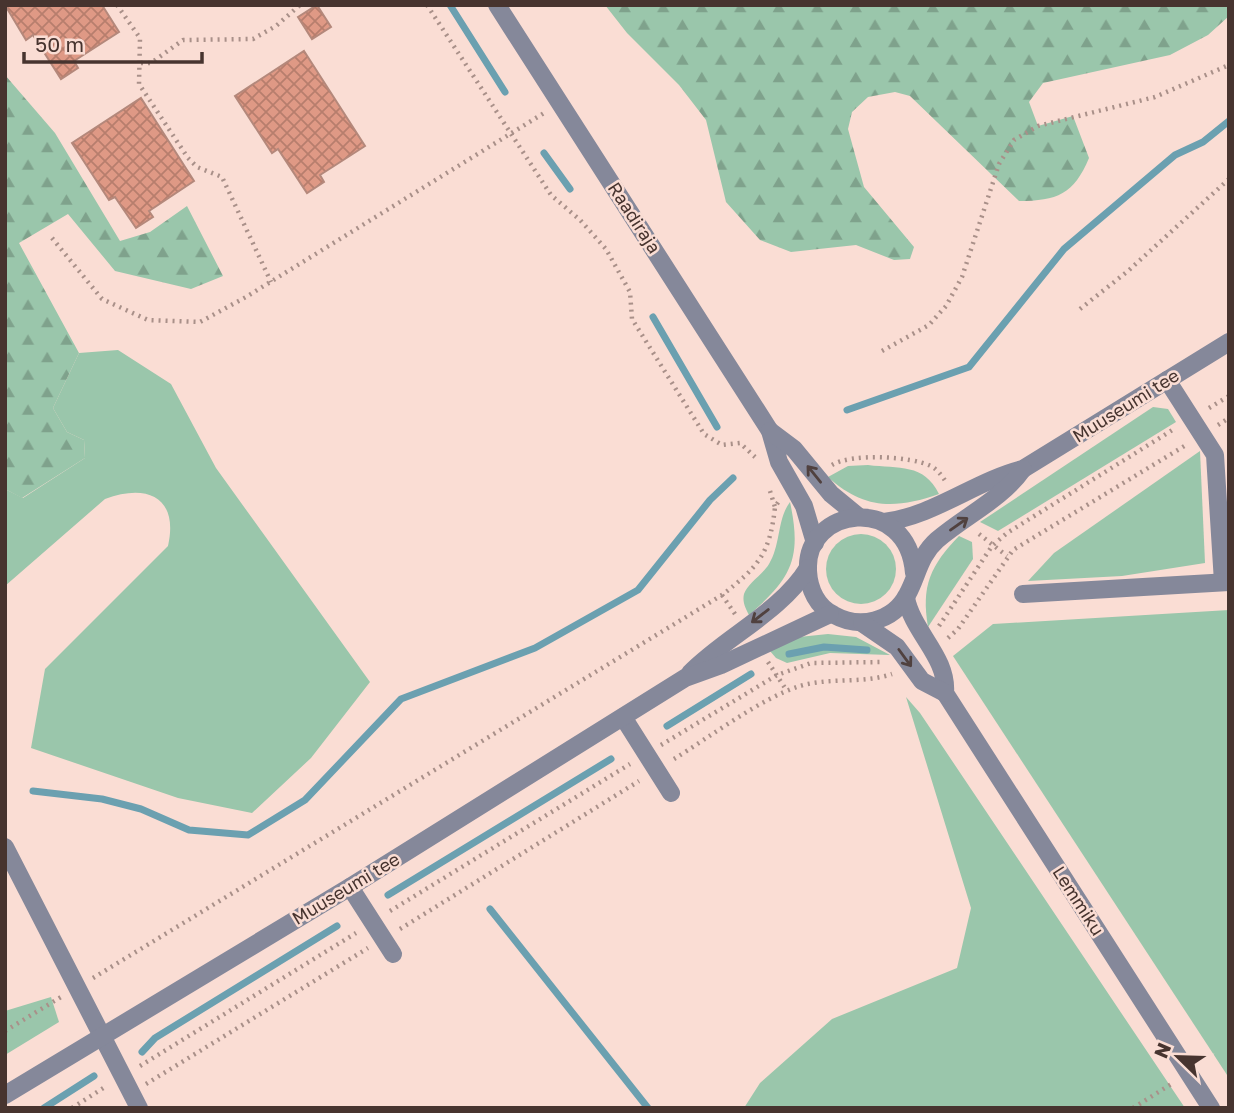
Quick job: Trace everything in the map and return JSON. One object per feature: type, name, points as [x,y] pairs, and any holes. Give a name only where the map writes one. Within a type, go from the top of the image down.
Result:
[{"type":"street","name":"Raadiraja","points":[[497,5],[771,431],[779,462],[804,506],[815,543]]},
{"type":"street","name":"Muuseumi tee","points":[[859,517],[884,522],[917,515],[1001,475],[1023,469],[1229,342]]},
{"type":"street","points":[[1023,594],[1226,582],[1223,483],[1215,455],[1167,380]]},
{"type":"street","name":"Raadiraja","points":[[771,431],[794,449],[831,494],[859,517]]},
{"type":"street","name":"Muuseumi tee","points":[[906,598],[920,561],[939,539],[1010,488],[1023,469]]},
{"type":"street","points":[[815,543],[833,524],[859,517]]},
{"type":"street","points":[[884,522],[907,544],[914,573]]},
{"type":"street","name":"Muuseumi tee","points":[[685,678],[713,650],[779,601],[808,568],[815,543]]},
{"type":"street","points":[[808,568],[810,586],[818,601],[830,614],[845,621],[862,624],[879,620],[894,611],[906,598]]},
{"type":"street","name":"Lemmiku","points":[[906,598],[912,617],[944,671],[945,693]]},
{"type":"street","name":"Muuseumi tee","points":[[5,1095],[350,887],[685,678],[722,665],[830,614]]},
{"type":"street","name":"Lemmiku","points":[[862,624],[897,647],[922,681],[945,693],[1211,1108]]},
{"type":"street","points":[[623,717],[671,793]]},
{"type":"street","points":[[5,847],[132,1091]]},
{"type":"street","points":[[350,887],[388,946]]},
{"type":"path","points":[[117,5],[140,38],[139,84],[188,158],[197,167],[222,177],[271,282]]},
{"type":"path","points":[[141,64],[151,63],[183,40],[253,39],[276,26],[300,5]]},
{"type":"path","points":[[427,5],[509,135],[551,195],[580,220],[606,249],[630,292],[632,319],[704,434],[722,445],[740,443],[758,462]]},
{"type":"path","points":[[882,351],[929,325],[946,306],[962,277],[999,164],[1014,140],[1038,126],[1155,97],[1229,65]]},
{"type":"path","points":[[52,238],[102,299],[148,320],[200,322],[271,282],[560,104]]},
{"type":"path","points":[[1080,309],[1128,271],[1229,179]]},
{"type":"path","points":[[934,632],[992,546],[1027,520],[1229,396]]},
{"type":"path","points":[[942,643],[958,629],[1006,556],[1229,418]]},
{"type":"path","points":[[827,468],[859,456],[918,462],[937,470],[949,487]]},
{"type":"path","points":[[767,483],[775,507]]},
{"type":"path","points":[[5,1031],[722,595],[753,571],[766,551],[775,507],[784,494]]},
{"type":"path","points":[[974,529],[1006,556]]},
{"type":"path","points":[[132,1091],[373,922],[777,675],[811,663],[893,661]]},
{"type":"path","points":[[72,1108],[132,1091],[388,946],[656,770],[787,691],[812,682],[879,678],[900,671]]},
{"type":"path","points":[[777,675],[787,691]]},
{"type":"path","points":[[1133,1108],[1188,1073]]},
{"type":"green space","points":[[605,5],[1229,5],[1229,16],[1208,35],[1170,55],[1043,83],[1029,102],[1038,126],[1073,116],[1089,158],[1077,180],[1063,193],[1054,197],[1019,201],[910,96],[895,92],[868,97],[852,112],[848,129],[864,187],[914,247],[910,259],[894,260],[856,245],[791,252],[760,240],[726,202],[706,120],[679,85],[627,33]]},
{"type":"green space","points":[[5,75],[55,133],[120,241],[150,232],[187,206],[223,276],[191,289],[115,271],[68,214],[19,243],[79,353],[53,408],[67,432],[84,440],[85,458],[22,498],[5,489]]},
{"type":"green space","points":[[118,350],[171,384],[216,468],[370,682],[311,758],[252,813],[178,798],[31,748],[45,669],[168,546],[169,516],[164,505],[146,494],[120,494],[105,499],[5,586],[5,489],[23,498],[85,458],[84,440],[67,432],[53,408],[79,353]]},
{"type":"green space","points":[[1153,407],[1168,409],[1176,422],[998,531],[980,522]]},
{"type":"green space","points":[[1200,451],[1205,563],[1122,576],[1028,581],[1054,553]]},
{"type":"green space","points":[[868,465],[918,472],[933,484],[939,494],[909,502],[881,503],[854,496],[828,477],[848,466]]},
{"type":"green space","points":[[790,502],[795,538],[790,566],[775,590],[749,615],[744,594],[773,556],[783,516]]},
{"type":"green space","points":[[861,534],[886,544],[896,569],[886,594],[861,604],[836,594],[826,569],[836,544]]},
{"type":"green space","points":[[959,536],[972,542],[973,559],[928,627],[926,600],[930,577],[941,557]]},
{"type":"green space","points":[[1229,610],[1229,1078],[953,656],[993,624]]},
{"type":"green space","points":[[828,634],[856,637],[890,655],[830,653],[787,663],[776,658],[770,651],[799,637]]},
{"type":"green space","points":[[906,697],[920,713],[1185,1108],[744,1108],[760,1083],[832,1019],[957,968],[971,908]]},
{"type":"green space","points":[[51,997],[59,1022],[5,1055],[5,1011]]},
{"type":"building","points":[[5,5],[102,5],[119,32],[74,61],[78,68],[61,79],[33,35],[26,40]]},
{"type":"building","points":[[317,5],[331,27],[312,39],[298,17]]},
{"type":"building","points":[[304,51],[365,146],[320,175],[324,182],[307,193],[278,149],[272,153],[235,96]]},
{"type":"building","points":[[141,98],[194,181],[149,211],[153,217],[136,228],[115,197],[109,200],[72,143]]},
{"type":"waterway","points":[[450,5],[505,92]]},
{"type":"waterway","points":[[847,410],[969,367],[1064,249],[1175,155],[1203,142],[1229,121]]},
{"type":"waterway","points":[[544,153],[570,189]]},
{"type":"waterway","points":[[653,317],[717,427]]},
{"type":"waterway","points":[[33,791],[102,799],[141,809],[189,830],[248,835],[305,800],[401,699],[535,648],[638,590],[710,500],[733,478]]},
{"type":"waterway","points":[[789,654],[824,647],[867,650]]},
{"type":"waterway","points":[[667,726],[751,674]]},
{"type":"waterway","points":[[388,895],[611,759]]},
{"type":"waterway","points":[[490,909],[648,1108]]},
{"type":"waterway","points":[[142,1052],[155,1038],[337,926]]},
{"type":"waterway","points":[[44,1108],[94,1076]]}]
